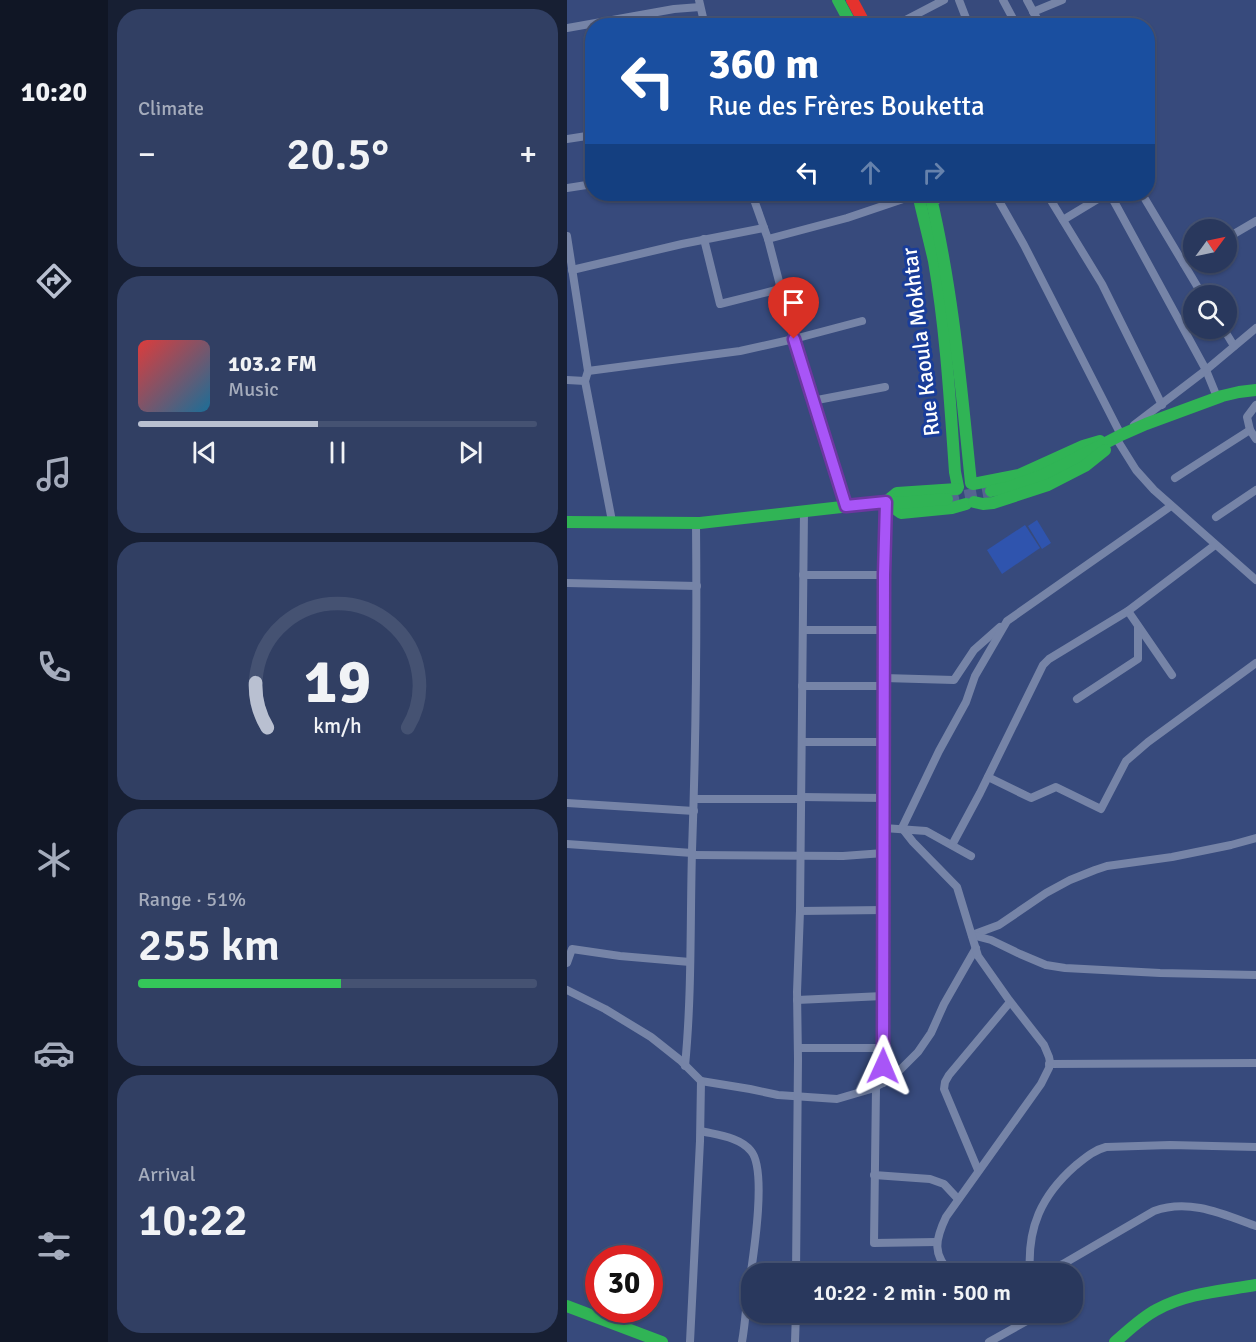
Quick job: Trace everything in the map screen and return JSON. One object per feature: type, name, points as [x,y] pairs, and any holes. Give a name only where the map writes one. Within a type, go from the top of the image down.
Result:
[{"type":"main road","points":[[838,0],[848,18]]},
{"type":"main road","points":[[852,0],[862,18]]},
{"type":"main road","name":"Rue Kaoula Mokhtar","points":[[920,201],[937,280],[958,488]]},
{"type":"main road","name":"Rue Kaoula Mokhtar","points":[[932,201],[940,236],[959,364],[972,483]]},
{"type":"main road","points":[[886,502],[897,494],[958,488],[965,482],[996,481],[1020,474],[1092,443],[1118,436],[1217,397],[1241,390],[1256,390]]},
{"type":"main road","points":[[958,488],[959,500],[970,503],[994,503],[1019,496],[1052,483],[1088,463],[1099,456],[1118,436]]},
{"type":"main road","points":[[991,491],[1011,488],[1042,477],[1118,436]]},
{"type":"main road","points":[[886,502],[901,513],[951,508],[976,499],[978,493],[976,486],[972,483]]},
{"type":"main road","points":[[567,522],[696,523],[886,502],[947,499]]},
{"type":"main road","points":[[1115,1342],[1143,1319],[1169,1303],[1199,1294],[1256,1285]]},
{"type":"main road","points":[[567,1306],[662,1342]]},
{"type":"street","points":[[912,18],[942,0]]},
{"type":"street","points":[[959,0],[966,18]]},
{"type":"street","points":[[1003,0],[1013,18]]},
{"type":"street","points":[[1027,0],[1036,18]]},
{"type":"street","points":[[1033,12],[1062,0]]},
{"type":"street","points":[[623,18],[702,2],[704,18]]},
{"type":"street","points":[[567,28],[585,25]]},
{"type":"street","points":[[567,139],[585,136]]},
{"type":"street","points":[[567,188],[585,185]]},
{"type":"street","points":[[754,201],[768,239],[794,339],[846,506]]},
{"type":"street","points":[[768,239],[847,218],[897,201]]},
{"type":"street","points":[[999,201],[1024,245],[1136,470],[1171,506],[1256,580]]},
{"type":"street","points":[[1051,201],[1101,284],[1162,405]]},
{"type":"street","points":[[1063,220],[1096,201]]},
{"type":"street","points":[[1112,201],[1206,370],[1217,397]]},
{"type":"street","points":[[1146,201],[1183,262]]},
{"type":"street","points":[[1237,232],[1256,221]]},
{"type":"street","points":[[572,270],[704,239],[764,228]]},
{"type":"street","points":[[567,236],[572,270],[571,286],[588,371],[585,381],[612,522]]},
{"type":"street","points":[[704,239],[720,304],[780,290]]},
{"type":"street","points":[[588,371],[739,351],[862,321]]},
{"type":"street","points":[[1118,436],[1162,405],[1256,328]]},
{"type":"street","points":[[1230,339],[1234,346]]},
{"type":"street","points":[[567,380],[585,381]]},
{"type":"street","points":[[813,401],[885,387]]},
{"type":"street","points":[[1256,405],[1247,417],[1250,430],[1256,439]]},
{"type":"street","points":[[1175,478],[1250,430]]},
{"type":"street","points":[[1216,517],[1256,490]]},
{"type":"street","points":[[886,502],[883,1048],[879,1085],[874,1243],[936,1242]]},
{"type":"street","points":[[802,686],[954,680],[974,650],[1007,621],[1171,506]]},
{"type":"street","points":[[796,1263],[797,1000],[801,856],[804,510]]},
{"type":"street","points":[[685,1066],[689,1024],[695,799],[696,523]]},
{"type":"street","points":[[952,845],[1043,665],[1049,659],[1128,611],[1215,545]]},
{"type":"street","points":[[803,575],[884,575]]},
{"type":"street","points":[[567,583],[697,586]]},
{"type":"street","points":[[1128,611],[1172,675]]},
{"type":"street","points":[[902,828],[939,751],[966,702],[975,676],[1007,621]]},
{"type":"street","points":[[1077,699],[1138,659],[1138,627]]},
{"type":"street","points":[[803,630],[884,630]]},
{"type":"street","points":[[988,777],[1031,798],[1056,788],[1101,809],[1126,761],[1148,741],[1256,663]]},
{"type":"street","points":[[802,742],[884,742]]},
{"type":"street","points":[[695,799],[884,798]]},
{"type":"street","points":[[567,803],[694,811]]},
{"type":"street","points":[[884,828],[926,831],[971,856]]},
{"type":"street","points":[[902,828],[957,887],[978,956],[1044,1045],[1049,1057],[1049,1068],[1041,1084],[946,1217],[936,1242],[943,1263]]},
{"type":"street","points":[[972,935],[999,925],[1046,893],[1098,868],[1192,853],[1256,838]]},
{"type":"street","points":[[567,844],[692,854],[843,856],[884,853]]},
{"type":"street","points":[[800,911],[884,910]]},
{"type":"street","points":[[972,935],[991,940],[1046,965],[1065,968],[1256,975]]},
{"type":"street","points":[[567,990],[605,1009],[651,1037],[701,1081],[778,1095],[837,1099],[879,1085],[904,1066],[925,1043],[975,948]]},
{"type":"street","points":[[567,963],[572,949],[690,962]]},
{"type":"street","points":[[797,1000],[883,996]]},
{"type":"street","points":[[978,1170],[944,1089],[945,1082],[1010,1002]]},
{"type":"street","points":[[798,1048],[883,1048]]},
{"type":"street","points":[[1049,1064],[1256,1063]]},
{"type":"street","points":[[690,1342],[701,1131],[701,1081]]},
{"type":"street","points":[[701,1131],[745,1144],[753,1152],[757,1164],[758,1214],[745,1342]]},
{"type":"street","points":[[1028,1263],[1029,1243],[1038,1212],[1059,1182],[1097,1149],[1170,1145],[1256,1147]]},
{"type":"street","points":[[875,1176],[930,1179],[944,1184],[958,1199]]},
{"type":"street","points":[[1065,1263],[1154,1211],[1170,1206],[1183,1205],[1201,1208],[1256,1226]]},
{"type":"street","points":[[795,1342],[796,1323]]},
{"type":"street","points":[[989,1342],[1023,1323]]},
{"type":"shaded area","points":[[1037,520],[1051,543],[1042,549],[1028,526]]},
{"type":"shaded area","points":[[1025,525],[1040,548],[1002,574],[987,550]]},
{"type":"tunnel","points":[[947,499],[991,491]]},
{"type":"traffic: fast","points":[[838,0],[848,18]]},
{"type":"traffic: fast","points":[[920,201],[934,261],[942,314],[958,487]]},
{"type":"traffic: fast","points":[[932,201],[945,266],[960,374],[971,483]]},
{"type":"traffic: fast","points":[[991,491],[1043,475],[1146,424],[1222,396],[1256,390]]},
{"type":"traffic: fast","points":[[973,484],[1019,475],[1083,446],[1100,441]]},
{"type":"traffic: fast","points":[[974,502],[993,503],[1048,485],[1085,466],[1105,450]]},
{"type":"traffic: fast","points":[[957,489],[897,493],[886,502],[901,513],[952,508],[966,504]]},
{"type":"traffic: fast","points":[[567,522],[700,523],[886,502],[947,499]]},
{"type":"traffic: fast","points":[[1115,1342],[1145,1317],[1168,1304],[1205,1293],[1256,1285]]},
{"type":"traffic: fast","points":[[567,1306],[662,1342]]},
{"type":"traffic: jam","points":[[852,0],[862,18]]},
{"type":"route","points":[[794,339],[846,506],[886,502],[883,1066]]}]
